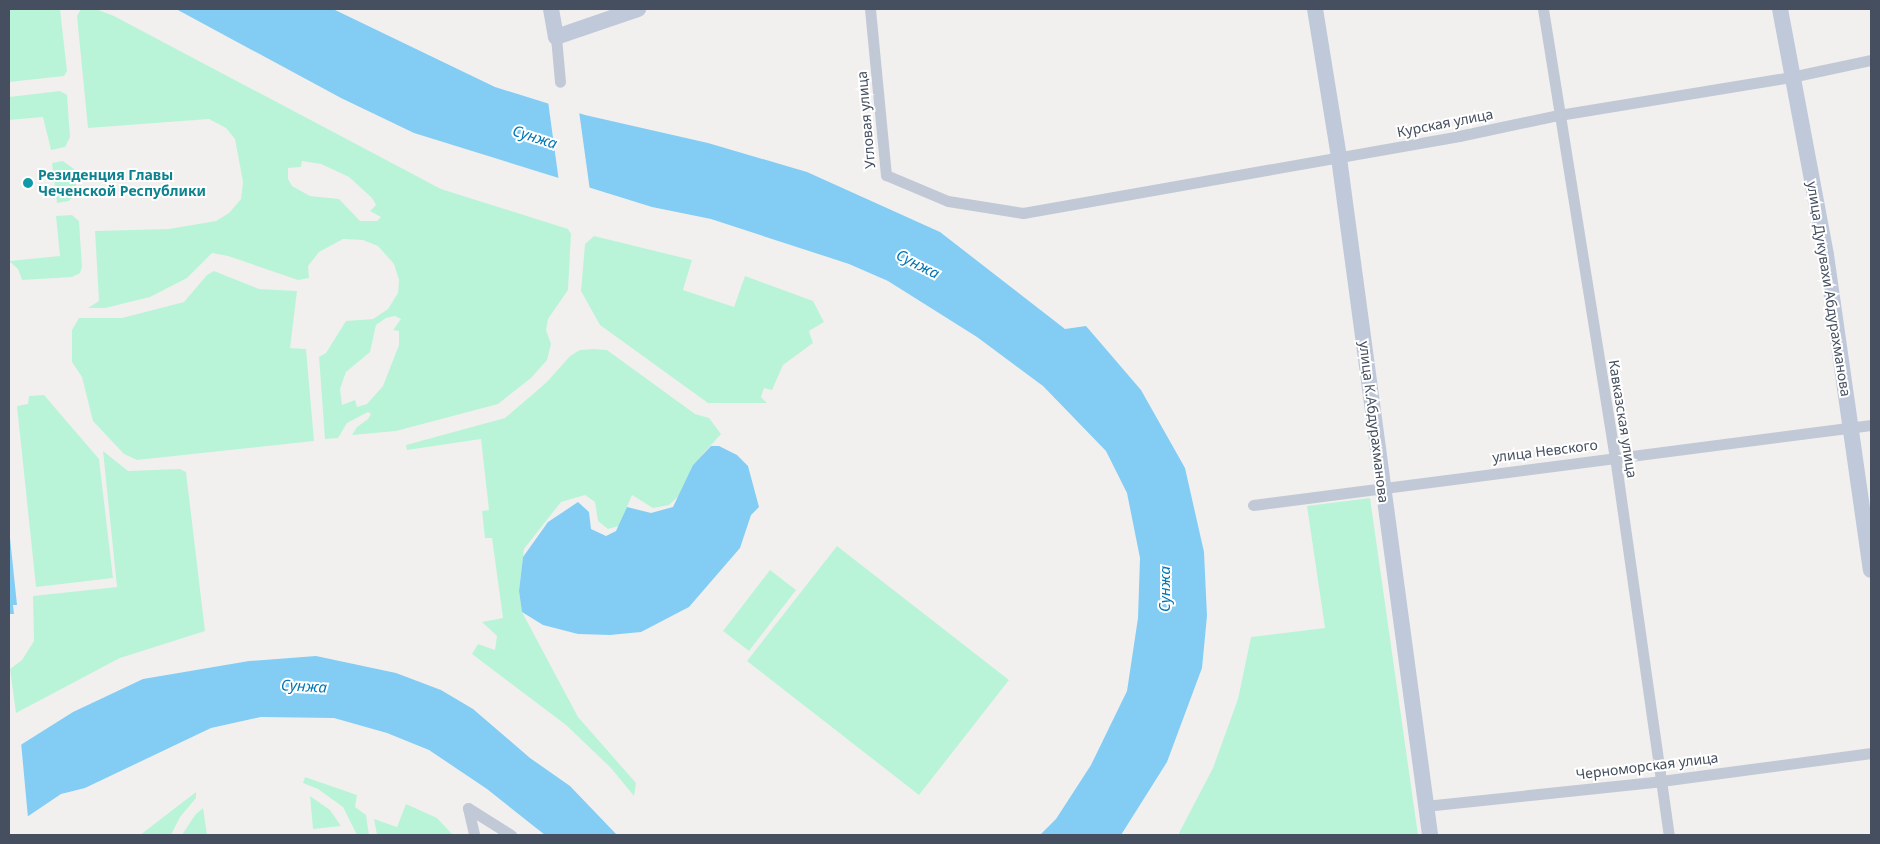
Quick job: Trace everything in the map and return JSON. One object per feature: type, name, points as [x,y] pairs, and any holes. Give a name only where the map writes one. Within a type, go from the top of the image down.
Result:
[{"type":"street","points":[[551,9],[556,36],[560,82]]},
{"type":"street","points":[[556,36],[638,9]]},
{"type":"street","name":"Угловая улица","points":[[870,9],[886,175],[948,202],[1024,213]]},
{"type":"street","name":"улица К.Абдурахманова","points":[[1315,9],[1339,158],[1430,835]]},
{"type":"street","name":"Кавказская улица","points":[[1543,9],[1614,457],[1669,835]]},
{"type":"street","name":"улица Дукувахи Абдурахманова","points":[[1780,9],[1791,78],[1826,255],[1871,570]]},
{"type":"street","name":"Курская улица","points":[[1024,213],[1339,158],[1559,115],[1791,78],[1871,60]]},
{"type":"street","name":"улица Невского","points":[[1253,505],[1871,425]]},
{"type":"street","name":"Черноморская улица","points":[[1425,806],[1661,781],[1871,753]]},
{"type":"street","points":[[474,835],[468,808],[511,835]]},
{"type":"green space","points":[[9,9],[60,9],[67,71],[64,76],[9,82]]},
{"type":"green space","points":[[81,9],[96,9],[114,16],[441,189],[568,229],[571,234],[568,290],[548,319],[546,330],[551,344],[547,360],[531,378],[498,404],[396,431],[352,435],[357,427],[368,419],[371,414],[368,412],[347,423],[338,438],[325,439],[319,357],[326,353],[346,321],[373,319],[388,309],[398,293],[399,280],[394,264],[378,246],[363,240],[343,239],[319,252],[308,266],[309,278],[298,280],[228,256],[212,253],[187,278],[150,297],[105,308],[88,308],[99,301],[95,231],[169,229],[216,221],[229,213],[241,199],[243,182],[235,139],[226,128],[209,119],[88,128],[77,16]],"holes":[[[302,161],[321,164],[349,177],[372,198],[376,205],[370,211],[381,217],[377,221],[360,221],[339,199],[310,196],[292,186],[288,179],[288,168],[301,167]],[[395,316],[401,319],[393,330],[399,331],[399,345],[383,386],[367,404],[357,407],[355,400],[342,405],[340,389],[346,372],[370,352],[376,325],[386,318]]]},
{"type":"green space","points":[[60,91],[67,95],[70,137],[65,147],[51,150],[43,117],[9,120],[9,97]]},
{"type":"green space","points":[[63,161],[74,169],[77,192],[69,201],[57,203],[52,163]]},
{"type":"green space","points":[[72,215],[79,221],[82,267],[80,273],[72,277],[22,280],[18,269],[9,261],[60,256],[56,216]]},
{"type":"green space","points":[[594,236],[692,260],[683,290],[734,307],[745,276],[813,301],[824,322],[809,331],[813,343],[783,365],[772,390],[764,388],[761,397],[767,403],[708,403],[600,325],[581,291],[585,244]]},
{"type":"green space","points":[[214,271],[259,289],[297,291],[290,348],[306,349],[314,441],[137,460],[124,454],[93,421],[82,377],[72,362],[72,330],[79,318],[122,318],[184,302],[207,275]]},
{"type":"green space","points":[[580,350],[607,350],[695,414],[709,418],[721,434],[693,465],[681,494],[669,505],[653,508],[632,495],[619,526],[608,529],[598,521],[595,502],[585,495],[561,502],[524,549],[519,591],[522,612],[578,717],[636,783],[634,796],[610,767],[566,725],[472,654],[478,644],[495,650],[497,636],[482,622],[503,618],[492,538],[485,538],[482,511],[489,510],[481,439],[407,450],[406,445],[505,418],[547,382],[570,356]]},
{"type":"green space","points":[[44,395],[99,459],[113,578],[36,587],[17,406],[28,404],[29,396]]},
{"type":"green space","points":[[103,451],[128,471],[180,469],[186,472],[205,631],[120,658],[16,713],[10,669],[22,660],[34,641],[33,596],[117,587]]},
{"type":"green space","points":[[1370,498],[1418,835],[1178,835],[1213,768],[1238,699],[1251,637],[1325,628],[1307,506]]},
{"type":"green space","points":[[837,546],[1009,680],[919,795],[747,661]]},
{"type":"green space","points":[[770,570],[796,590],[749,651],[723,631]]},
{"type":"green space","points":[[305,777],[357,795],[355,807],[366,815],[369,835],[357,835],[343,807],[318,789],[303,783]]},
{"type":"green space","points":[[196,792],[196,798],[180,817],[171,835],[140,835]]},
{"type":"green space","points":[[310,796],[330,810],[341,826],[313,829]]},
{"type":"green space","points":[[406,804],[437,818],[453,835],[377,835],[374,819],[397,827]]},
{"type":"green space","points":[[203,808],[207,835],[182,835],[195,815]]},
{"type":"water","name":"Сунжа","points":[[176,9],[333,9],[495,87],[585,115],[708,143],[807,172],[940,232],[1065,329],[1086,326],[1141,390],[1185,468],[1204,552],[1207,616],[1202,668],[1167,762],[1121,835],[1040,835],[1056,819],[1091,765],[1127,691],[1138,618],[1140,558],[1127,493],[1106,451],[1043,386],[977,337],[888,281],[849,264],[711,219],[652,207],[414,133],[341,98]]},
{"type":"water","points":[[711,446],[719,446],[737,455],[748,466],[759,507],[751,515],[740,548],[689,607],[641,632],[610,635],[578,634],[543,625],[522,612],[519,591],[523,557],[548,522],[578,502],[589,512],[591,529],[606,536],[616,531],[627,507],[651,513],[673,507],[693,465]]},
{"type":"water","points":[[9,528],[17,605],[13,605],[14,614],[9,614]]},
{"type":"water","name":"Сунжа","points":[[316,656],[396,673],[441,690],[473,709],[530,758],[570,786],[617,835],[545,835],[487,789],[429,750],[387,733],[334,718],[261,717],[211,728],[85,788],[61,794],[9,829],[11,751],[73,712],[143,679],[249,661]]},
{"type":"pier","points":[[548,101],[579,111],[590,191],[559,182]]},
{"type":"pier","points":[[21,742],[28,818],[9,832],[9,749]]},
{"type":"place","name":"Резиденция Главы Чеченской Республики","points":[[28,183]]}]
